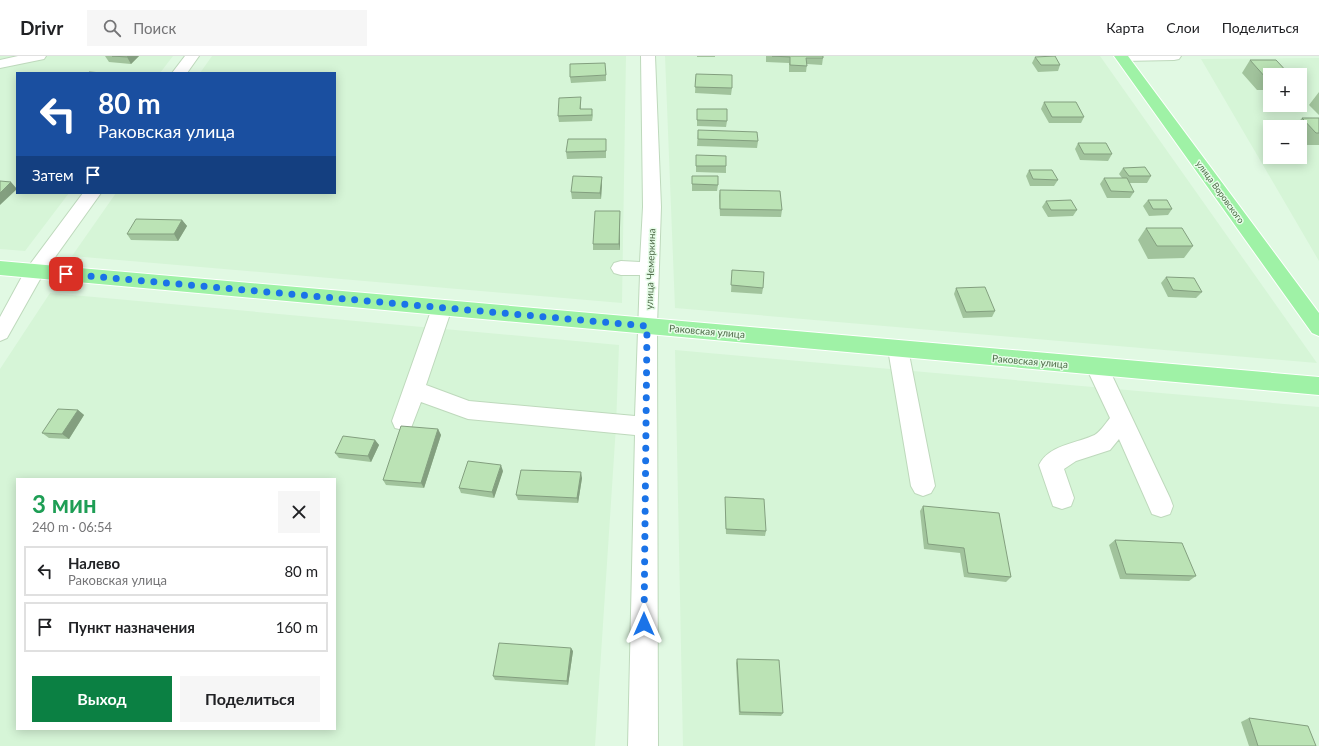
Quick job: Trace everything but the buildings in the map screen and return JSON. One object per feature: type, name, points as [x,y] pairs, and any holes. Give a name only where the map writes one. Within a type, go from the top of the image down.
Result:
[{"type":"main road","name":"улица Воровского","points":[[1121,56],[1319,328]]},
{"type":"main road","name":"Раковская улица","points":[[0,268],[1319,386]]},
{"type":"street","points":[[0,64],[39,56]]},
{"type":"street","points":[[180,72],[192,56]]},
{"type":"street","name":"улица Чемеркина","points":[[643,746],[647,326],[652,208],[648,56]]},
{"type":"street","points":[[1121,56],[1174,56]]},
{"type":"street","points":[[0,333],[35,271],[91,194]]},
{"type":"street","points":[[621,268],[650,269]]},
{"type":"street","points":[[403,421],[442,308]]},
{"type":"street","points":[[898,349],[923,486]]},
{"type":"street","points":[[1097,367],[1161,506]]},
{"type":"street","points":[[414,390],[468,410],[647,426]]},
{"type":"street","points":[[1062,498],[1051,466],[1068,454],[1102,443],[1121,420]]},
{"type":"shaded area","points":[[0,56],[173,56],[161,72],[16,72],[16,194],[68,194],[25,251],[0,249]]},
{"type":"shaded area","points":[[212,56],[626,56],[622,303],[72,256],[115,194],[336,194],[336,72],[201,72]]},
{"type":"shaded area","points":[[665,56],[1100,56],[1317,363],[675,308]]},
{"type":"shaded area","points":[[1319,58],[1319,261],[1201,59]]},
{"type":"shaded area","points":[[50,293],[619,345],[616,426],[595,746],[0,746],[0,369]]},
{"type":"shaded area","points":[[675,350],[1319,407],[1319,746],[683,746]]},
{"type":"route","points":[[66,274],[647,326],[644,624]]}]
